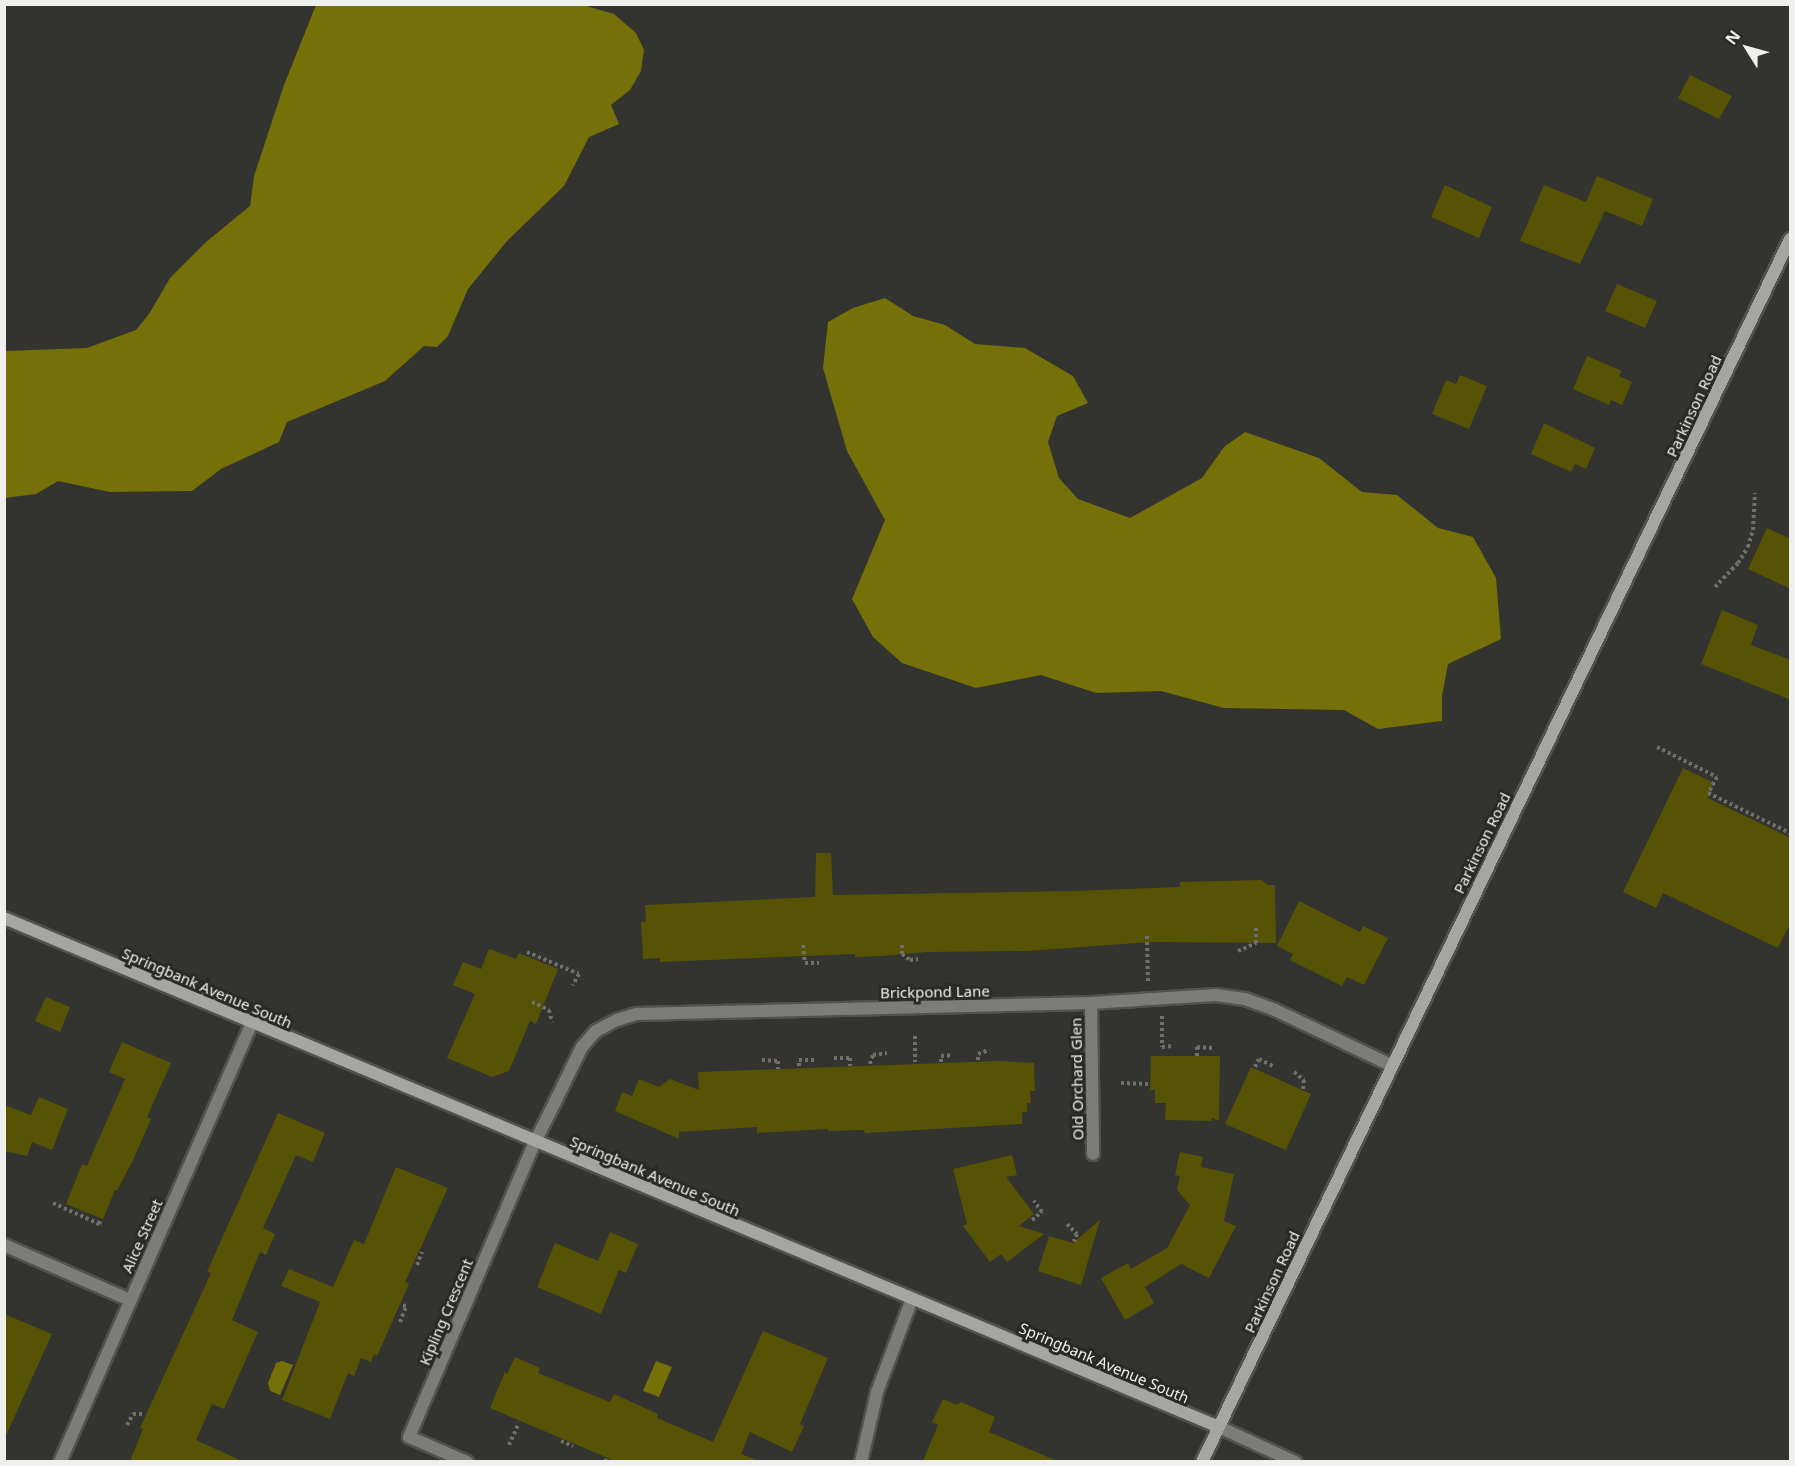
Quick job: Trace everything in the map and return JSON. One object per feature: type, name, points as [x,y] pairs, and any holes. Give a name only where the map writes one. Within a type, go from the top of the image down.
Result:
[{"type":"main road","name":"Parkinson Road","points":[[1202,1461],[1791,239]]},
{"type":"main road","name":"Springbank Avenue South","points":[[4,918],[1219,1427]]},
{"type":"street","name":"Brickpond Lane","points":[[535,1142],[582,1047],[596,1031],[633,1014],[1091,1003],[1216,995],[1245,999],[1283,1013],[1391,1065]]},
{"type":"street","name":"Old Orchard Glen","points":[[1091,1003],[1093,1154]]},
{"type":"street","name":"Alice Street","points":[[60,1461],[252,1023]]},
{"type":"street","name":"Kipling Crescent","points":[[467,1461],[409,1437],[535,1142]]},
{"type":"street","points":[[4,1245],[130,1300]]},
{"type":"street","points":[[861,1461],[877,1392],[912,1299]]},
{"type":"street","name":"Springbank Avenue South","points":[[1219,1427],[1295,1461]]},
{"type":"path","points":[[1715,587],[1738,563],[1748,547],[1753,530],[1755,493]]},
{"type":"path","points":[[1657,747],[1717,777],[1708,793],[1791,832]]},
{"type":"path","points":[[1238,951],[1256,943],[1256,927]]},
{"type":"path","points":[[1147,936],[1162,1047],[1173,1046]]},
{"type":"path","points":[[803,945],[805,963],[819,963]]},
{"type":"path","points":[[902,945],[902,954],[910,960],[918,959]]},
{"type":"path","points":[[527,952],[579,974],[573,985]]},
{"type":"path","points":[[532,1002],[549,1010],[552,1022]]},
{"type":"path","points":[[915,1036],[915,1062]]},
{"type":"path","points":[[1197,1056],[1197,1047],[1213,1048]]},
{"type":"path","points":[[978,1060],[978,1054],[989,1050]]},
{"type":"path","points":[[870,1065],[873,1055],[887,1053]]},
{"type":"path","points":[[941,1062],[941,1056],[953,1055]]},
{"type":"path","points":[[834,1058],[850,1058],[850,1066]]},
{"type":"path","points":[[1255,1066],[1259,1059],[1273,1066]]},
{"type":"path","points":[[762,1060],[778,1061],[778,1069]]},
{"type":"path","points":[[799,1066],[799,1060],[815,1060]]},
{"type":"path","points":[[1294,1072],[1304,1080],[1303,1089]]},
{"type":"path","points":[[1121,1083],[1149,1084]]},
{"type":"path","points":[[1032,1220],[1042,1212],[1034,1201]]},
{"type":"path","points":[[53,1203],[99,1224],[101,1220]]},
{"type":"path","points":[[1067,1224],[1077,1234],[1074,1241]]},
{"type":"path","points":[[417,1265],[422,1252]]},
{"type":"path","points":[[400,1322],[406,1306],[402,1305]]},
{"type":"path","points":[[128,1425],[133,1414],[143,1414]]},
{"type":"path","points":[[509,1445],[519,1423]]},
{"type":"path","points":[[561,1442],[573,1446]]},
{"type":"shaded area","points":[[316,5],[583,5],[614,14],[636,33],[644,50],[641,71],[630,90],[611,105],[619,124],[589,137],[564,186],[507,241],[468,289],[448,336],[437,347],[424,346],[385,381],[287,422],[279,442],[221,469],[192,491],[110,492],[58,481],[36,494],[5,498],[5,351],[87,348],[136,330],[149,314],[170,278],[206,242],[250,206],[254,176],[284,85]]},
{"type":"shaded area","points":[[885,298],[913,316],[945,325],[975,344],[1025,348],[1073,376],[1088,403],[1057,416],[1048,442],[1059,478],[1078,499],[1130,518],[1202,478],[1224,447],[1245,432],[1319,458],[1362,492],[1397,495],[1438,528],[1473,537],[1496,578],[1501,639],[1448,664],[1442,696],[1442,721],[1378,729],[1344,710],[1224,708],[1161,691],[1096,693],[1041,675],[976,688],[902,663],[873,637],[852,599],[885,520],[847,451],[823,368],[828,322],[853,308]]},
{"type":"shaded area","points":[[282,1361],[293,1365],[280,1395],[270,1391],[268,1383],[276,1363]]},
{"type":"shaded area","points":[[656,1361],[672,1367],[659,1397],[643,1391]]},
{"type":"building","points":[[1690,75],[1732,96],[1719,119],[1678,98]]},
{"type":"building","points":[[1597,176],[1653,199],[1642,226],[1605,211],[1580,264],[1520,241],[1544,185],[1586,202]]},
{"type":"building","points":[[1445,185],[1492,207],[1479,238],[1431,217]]},
{"type":"building","points":[[1617,284],[1657,301],[1645,328],[1605,311]]},
{"type":"building","points":[[1587,356],[1622,371],[1619,376],[1632,382],[1622,405],[1611,400],[1609,405],[1573,389]]},
{"type":"building","points":[[1460,375],[1487,386],[1469,429],[1432,414],[1446,380],[1456,384]]},
{"type":"building","points":[[1544,423],[1595,448],[1586,469],[1575,464],[1571,472],[1531,454]]},
{"type":"building","points":[[1767,528],[1791,539],[1791,589],[1748,569]]},
{"type":"building","points":[[1722,610],[1758,625],[1751,645],[1791,660],[1791,700],[1701,664]]},
{"type":"building","points":[[1683,768],[1714,783],[1708,798],[1791,838],[1791,922],[1778,948],[1663,893],[1656,908],[1623,892]]},
{"type":"building","points":[[816,853],[831,853],[833,895],[1073,891],[1180,887],[1180,882],[1261,880],[1268,885],[1275,885],[1276,943],[1151,942],[1027,951],[927,952],[855,957],[855,954],[660,962],[660,958],[643,959],[641,922],[646,922],[645,905],[815,897]]},
{"type":"building","points":[[1299,901],[1360,932],[1363,926],[1388,938],[1364,985],[1347,977],[1342,986],[1290,960],[1293,954],[1277,946]]},
{"type":"building","points":[[489,949],[516,959],[519,953],[558,969],[536,1024],[530,1021],[509,1071],[492,1077],[447,1058],[475,994],[453,985],[463,962],[481,969]]},
{"type":"building","points":[[46,997],[70,1007],[60,1032],[35,1021]]},
{"type":"building","points":[[122,1042],[171,1063],[147,1117],[151,1119],[134,1158],[117,1191],[115,1190],[103,1219],[66,1204],[82,1164],[87,1166],[125,1079],[109,1072]]},
{"type":"building","points":[[1151,1056],[1220,1056],[1219,1121],[1212,1118],[1211,1121],[1165,1120],[1166,1103],[1155,1103],[1155,1090],[1150,1090]]},
{"type":"building","points":[[998,1061],[1034,1063],[1035,1091],[1030,1091],[1031,1103],[1027,1103],[1027,1112],[1022,1112],[1022,1124],[865,1133],[864,1130],[828,1131],[828,1129],[757,1133],[757,1127],[679,1132],[679,1139],[615,1111],[622,1092],[632,1096],[639,1079],[659,1087],[670,1079],[699,1090],[698,1072]]},
{"type":"building","points":[[1251,1067],[1311,1094],[1286,1150],[1225,1124]]},
{"type":"building","points":[[39,1097],[68,1109],[52,1150],[32,1142],[27,1156],[4,1151],[4,1105],[31,1115]]},
{"type":"building","points":[[278,1113],[325,1133],[313,1162],[296,1155],[263,1228],[275,1234],[266,1255],[260,1252],[232,1320],[258,1332],[224,1409],[212,1404],[196,1440],[242,1461],[130,1461],[143,1429],[140,1428],[211,1273],[207,1272]]},
{"type":"building","points":[[1180,1152],[1203,1157],[1201,1167],[1234,1174],[1224,1221],[1236,1226],[1209,1278],[1181,1264],[1145,1287],[1154,1303],[1125,1320],[1101,1278],[1128,1263],[1131,1269],[1167,1248],[1190,1205],[1177,1190],[1180,1176],[1175,1175]]},
{"type":"building","points":[[1012,1155],[1017,1175],[1006,1177],[1034,1214],[1019,1226],[1044,1234],[1007,1262],[1001,1254],[990,1262],[963,1226],[967,1224],[953,1169]]},
{"type":"building","points":[[396,1167],[448,1188],[405,1282],[409,1284],[377,1356],[374,1355],[371,1362],[361,1358],[354,1376],[348,1373],[330,1419],[282,1400],[320,1302],[281,1286],[289,1269],[333,1287],[354,1240],[364,1244]]},
{"type":"building","points":[[1100,1220],[1081,1285],[1038,1271],[1049,1236],[1073,1243]]},
{"type":"building","points":[[610,1232],[638,1244],[626,1273],[619,1270],[601,1314],[537,1287],[555,1243],[598,1261]]},
{"type":"building","points":[[4,1314],[52,1334],[4,1440]]},
{"type":"building","points":[[763,1331],[828,1358],[800,1424],[804,1426],[792,1452],[750,1432],[741,1454],[759,1461],[615,1461],[490,1408],[505,1372],[507,1374],[515,1357],[540,1368],[538,1373],[610,1402],[614,1394],[658,1414],[657,1418],[713,1442]]},
{"type":"building","points":[[943,1399],[957,1405],[961,1402],[995,1417],[989,1432],[1057,1461],[923,1461],[938,1425],[932,1422]]}]
